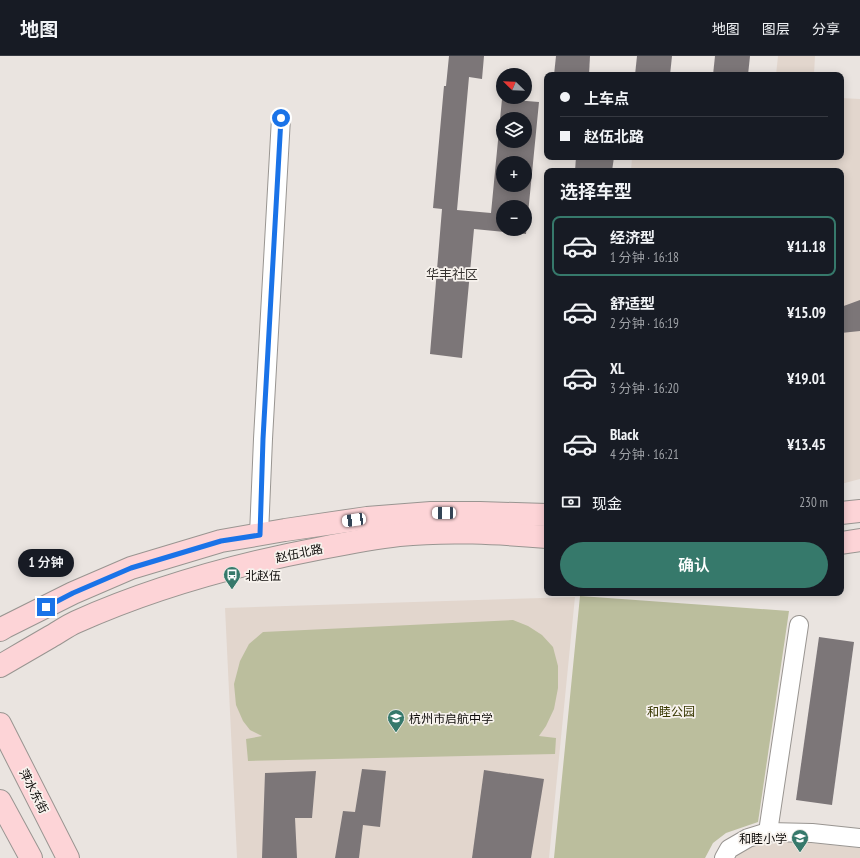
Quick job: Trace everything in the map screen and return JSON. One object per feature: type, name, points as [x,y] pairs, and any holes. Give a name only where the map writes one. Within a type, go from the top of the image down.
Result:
[{"type":"main road","points":[[844,513],[860,511]]},
{"type":"main road","name":"赵伍北路","points":[[0,630],[73,593],[131,568],[221,541],[368,518],[432,513],[544,515]]},
{"type":"main road","name":"赵伍北路","points":[[0,666],[75,623],[135,598],[166,587],[289,554],[399,535],[447,532],[493,533],[544,537]]},
{"type":"main road","points":[[844,543],[860,540]]},
{"type":"main road","name":"萍水东街","points":[[0,724],[68,858]]},
{"type":"main road","points":[[0,801],[31,858]]},
{"type":"street","points":[[260,535],[263,439],[281,118]]},
{"type":"street","points":[[768,832],[799,625]]},
{"type":"street","points":[[724,858],[729,849],[748,838],[768,832],[812,833],[860,838]]},
{"type":"shaded area","points":[[778,56],[815,56],[814,72],[776,72]]},
{"type":"shaded area","points":[[844,98],[860,99],[860,479],[844,483],[844,168],[631,168],[632,160],[844,160]]},
{"type":"shaded area","name":"杭州市启航中学","points":[[575,597],[549,858],[237,858],[225,608]]},
{"type":"shaded area","name":"和睦小学","points":[[790,841],[860,848],[860,858],[734,858],[745,848]]},
{"type":"green space","name":"和睦公园","points":[[580,596],[789,611],[758,822],[726,833],[713,843],[705,858],[554,858]]},
{"type":"green space","points":[[513,620],[528,626],[542,635],[553,647],[558,666],[558,688],[554,709],[546,726],[539,736],[556,738],[555,754],[248,761],[246,739],[262,736],[250,730],[243,721],[236,705],[234,684],[240,661],[249,644],[263,632]]},
{"type":"building","points":[[449,56],[484,56],[482,79],[469,77],[457,210],[491,213],[496,161],[496,192],[530,192],[529,200],[496,200],[496,231],[474,229],[462,358],[430,354],[442,209],[433,208],[444,86],[446,86]]},
{"type":"building","points":[[556,56],[590,56],[589,72],[554,72]]},
{"type":"building","points":[[637,56],[672,56],[670,72],[635,72]]},
{"type":"building","points":[[715,56],[750,56],[748,72],[713,72]]},
{"type":"building","points":[[532,101],[539,102],[532,173],[532,156],[496,156],[497,148],[532,148],[532,112],[501,112],[502,104],[532,104]]},
{"type":"building","points":[[576,160],[614,160],[612,168],[575,168]]},
{"type":"building","points":[[860,300],[860,331],[844,333],[844,306]]},
{"type":"building","points":[[819,637],[854,642],[832,805],[796,800]]},
{"type":"building","points":[[362,769],[386,771],[380,827],[363,825],[359,858],[335,858],[343,811],[355,812]]},
{"type":"building","points":[[484,770],[544,779],[531,858],[472,858]]},
{"type":"building","points":[[316,771],[312,818],[295,818],[297,858],[262,858],[265,773]]},
{"type":"place","name":"北赵伍","points":[[232,590]]},
{"type":"place","name":"杭州市启航中学","points":[[396,733]]},
{"type":"place","name":"和睦小学","points":[[800,853]]},
{"type":"district","name":"华丰社区","points":[[452,274]]},
{"type":"route","points":[[46,607],[73,593],[131,568],[221,541],[260,535],[263,439],[281,118]]}]
